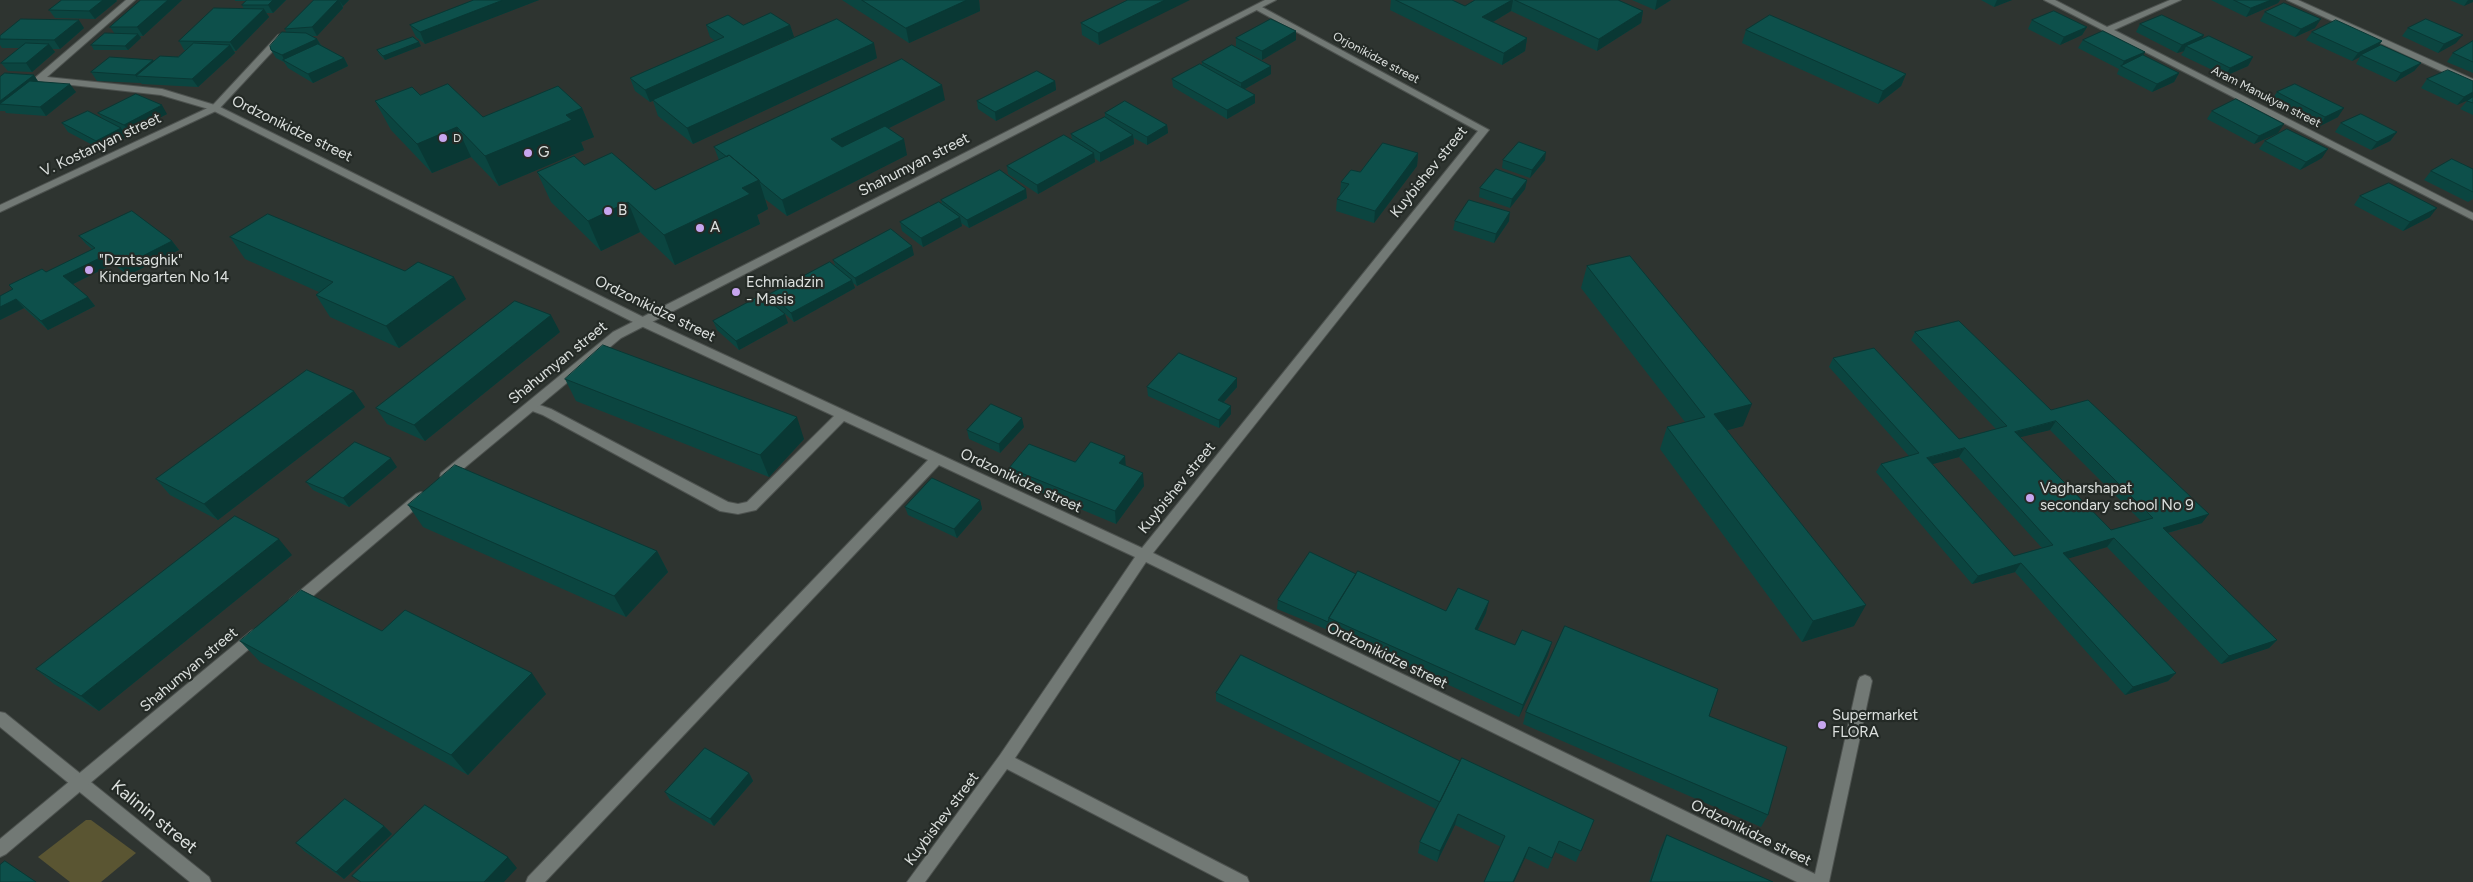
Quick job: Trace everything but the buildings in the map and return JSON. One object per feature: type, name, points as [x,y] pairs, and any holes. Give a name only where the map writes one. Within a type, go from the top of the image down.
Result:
[{"type":"street","name":"Ordzonikidze street","points":[[131,0],[39,79],[162,92],[215,108],[643,322],[936,460],[1144,555],[1814,882]]},
{"type":"street","name":"Shahumyan street","points":[[288,609],[617,335],[1272,0]]},
{"type":"street","name":"Aram Manukyan street","points":[[2048,0],[2473,217]]},
{"type":"street","points":[[2108,30],[2177,0]]},
{"type":"street","points":[[2292,0],[2473,83]]},
{"type":"street","name":"Orjonikidze street","points":[[1257,8],[1484,130]]},
{"type":"street","points":[[215,108],[288,29]]},
{"type":"street","name":"V. Kostanyan street","points":[[0,210],[215,108]]},
{"type":"street","name":"Kuybishev street","points":[[914,882],[1006,760],[1144,555],[1484,130]]},
{"type":"street","points":[[531,406],[547,412],[725,507],[738,509],[751,506],[842,415]]},
{"type":"street","points":[[534,882],[936,460]]},
{"type":"street","name":"Shahumyan street","points":[[0,848],[265,628]]},
{"type":"street","points":[[1821,882],[1865,681]]},
{"type":"street","name":"Kalinin street","points":[[0,718],[203,882]]},
{"type":"street","points":[[1006,760],[1241,882]]},
{"type":"shaded area","points":[[86,820],[91,820],[136,853],[101,882],[70,882],[38,857]]},
{"type":"place","name":"D","points":[[443,138]]},
{"type":"place","name":"G","points":[[528,153]]},
{"type":"place","name":"B","points":[[608,211]]},
{"type":"place","name":"A","points":[[700,228]]},
{"type":"place","name":"\"Dzntsaghik\" Kindergarten No 14","points":[[89,270]]},
{"type":"place","name":"Echmiadzin - Masis","points":[[736,292]]},
{"type":"place","name":"Vagharshapat secondary school No 9","points":[[2030,498]]},
{"type":"place","name":"Supermarket FLORA","points":[[1822,725]]}]
